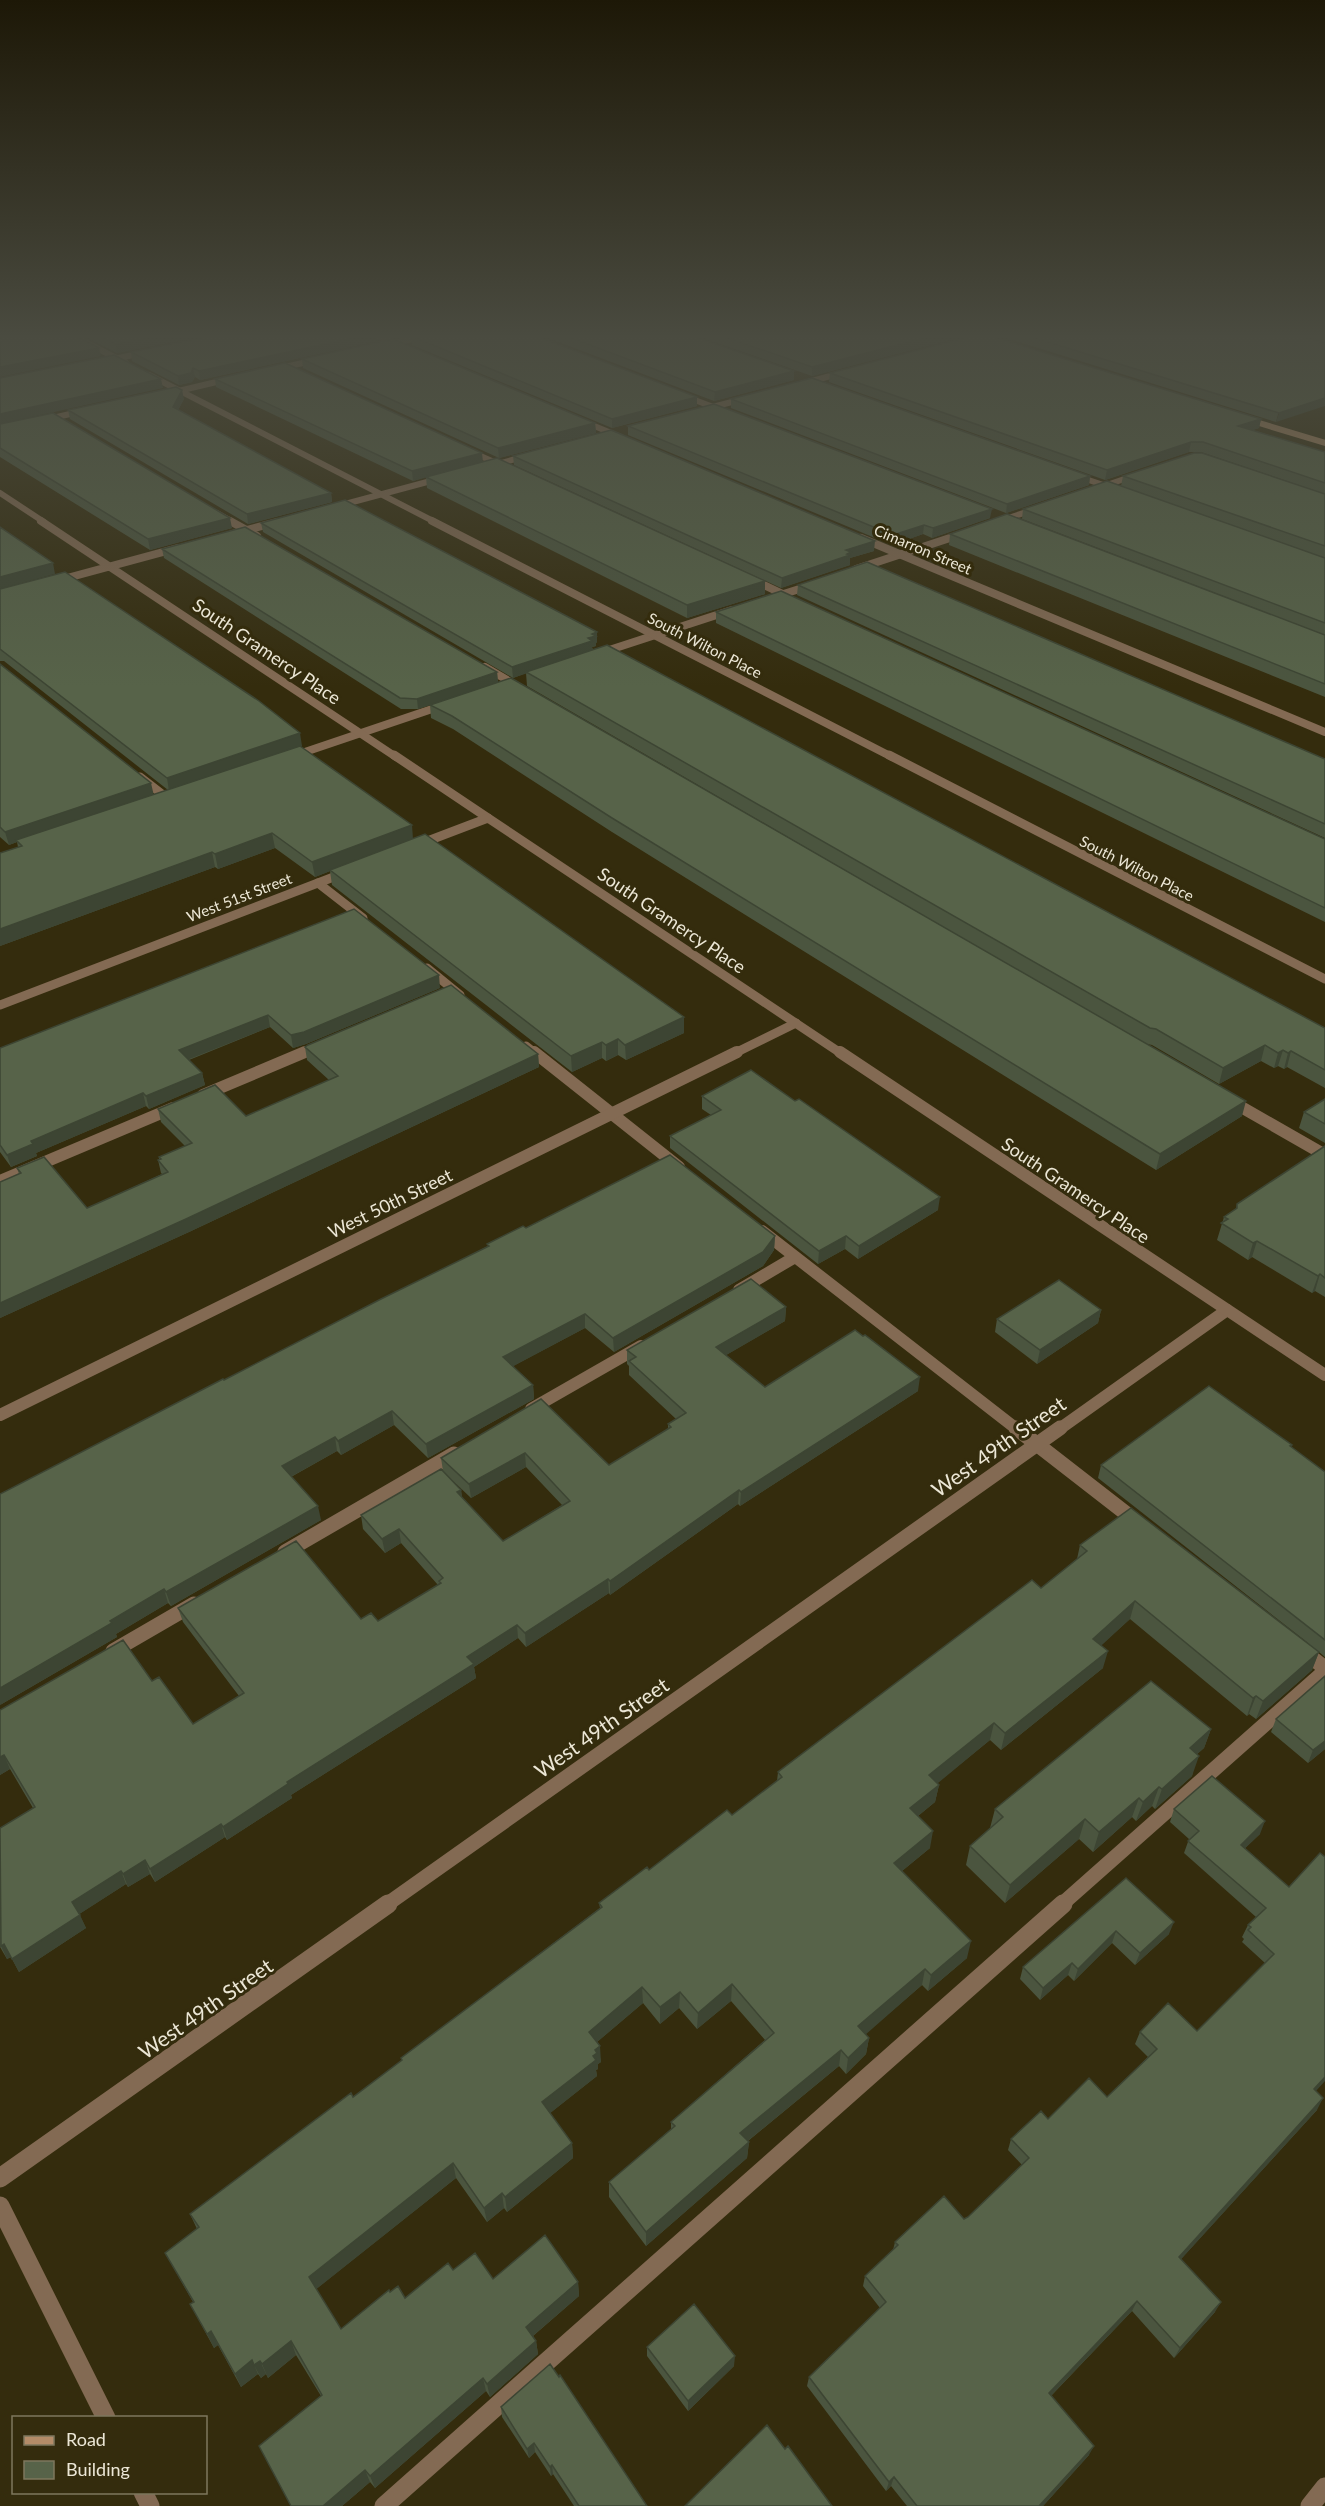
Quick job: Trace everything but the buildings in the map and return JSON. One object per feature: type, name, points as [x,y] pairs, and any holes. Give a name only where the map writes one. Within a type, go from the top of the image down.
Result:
[{"type":"street","name":"South Wilton Place","points":[[300,453],[1325,979]]},
{"type":"street","points":[[474,453],[508,468]]},
{"type":"street","points":[[487,466],[532,455]]},
{"type":"street","points":[[1062,471],[1124,493]]},
{"type":"street","points":[[1094,489],[1148,471]]},
{"type":"street","points":[[325,509],[445,478]]},
{"type":"street","name":"South Gramercy Place","points":[[0,493],[1325,1375]]},
{"type":"street","points":[[207,506],[267,542]]},
{"type":"street","points":[[986,525],[1040,507]]},
{"type":"street","points":[[996,514],[1018,522]]},
{"type":"street","points":[[224,536],[280,521]]},
{"type":"street","points":[[848,572],[975,529]]},
{"type":"street","name":"Cimarron Street","points":[[858,537],[1325,732]]},
{"type":"street","points":[[44,584],[190,545]]},
{"type":"street","points":[[741,575],[794,599]]},
{"type":"street","points":[[762,601],[816,583]]},
{"type":"street","points":[[588,657],[741,608]]},
{"type":"street","points":[[481,665],[532,695]]},
{"type":"street","points":[[501,686],[522,679]]},
{"type":"street","points":[[286,759],[458,701]]},
{"type":"street","points":[[130,769],[167,798]]},
{"type":"street","points":[[156,802],[178,795]]},
{"type":"street","points":[[404,850],[488,818]]},
{"type":"street","name":"West 51st Street","points":[[0,1005],[350,871]]},
{"type":"street","points":[[318,883],[372,926]]},
{"type":"street","points":[[417,961],[448,992],[472,1004]]},
{"type":"street","name":"West 50th Street","points":[[0,1415],[796,1023]]},
{"type":"street","points":[[0,1181],[335,1040]]},
{"type":"street","points":[[519,1041],[694,1178]]},
{"type":"street","points":[[1222,1095],[1325,1155]]},
{"type":"street","points":[[750,1221],[1148,1531]]},
{"type":"street","points":[[723,1299],[795,1257]]},
{"type":"street","name":"West 49th Street","points":[[0,2178],[1227,1310]]},
{"type":"street","points":[[517,1418],[651,1341]]},
{"type":"street","points":[[269,1561],[465,1448]]},
{"type":"street","points":[[103,1656],[207,1597]]},
{"type":"street","points":[[384,2506],[1325,1670],[1288,1639]]},
{"type":"street","points":[[0,2206],[105,2416]]},
{"type":"street","points":[[1310,2506],[1325,2487]]}]
